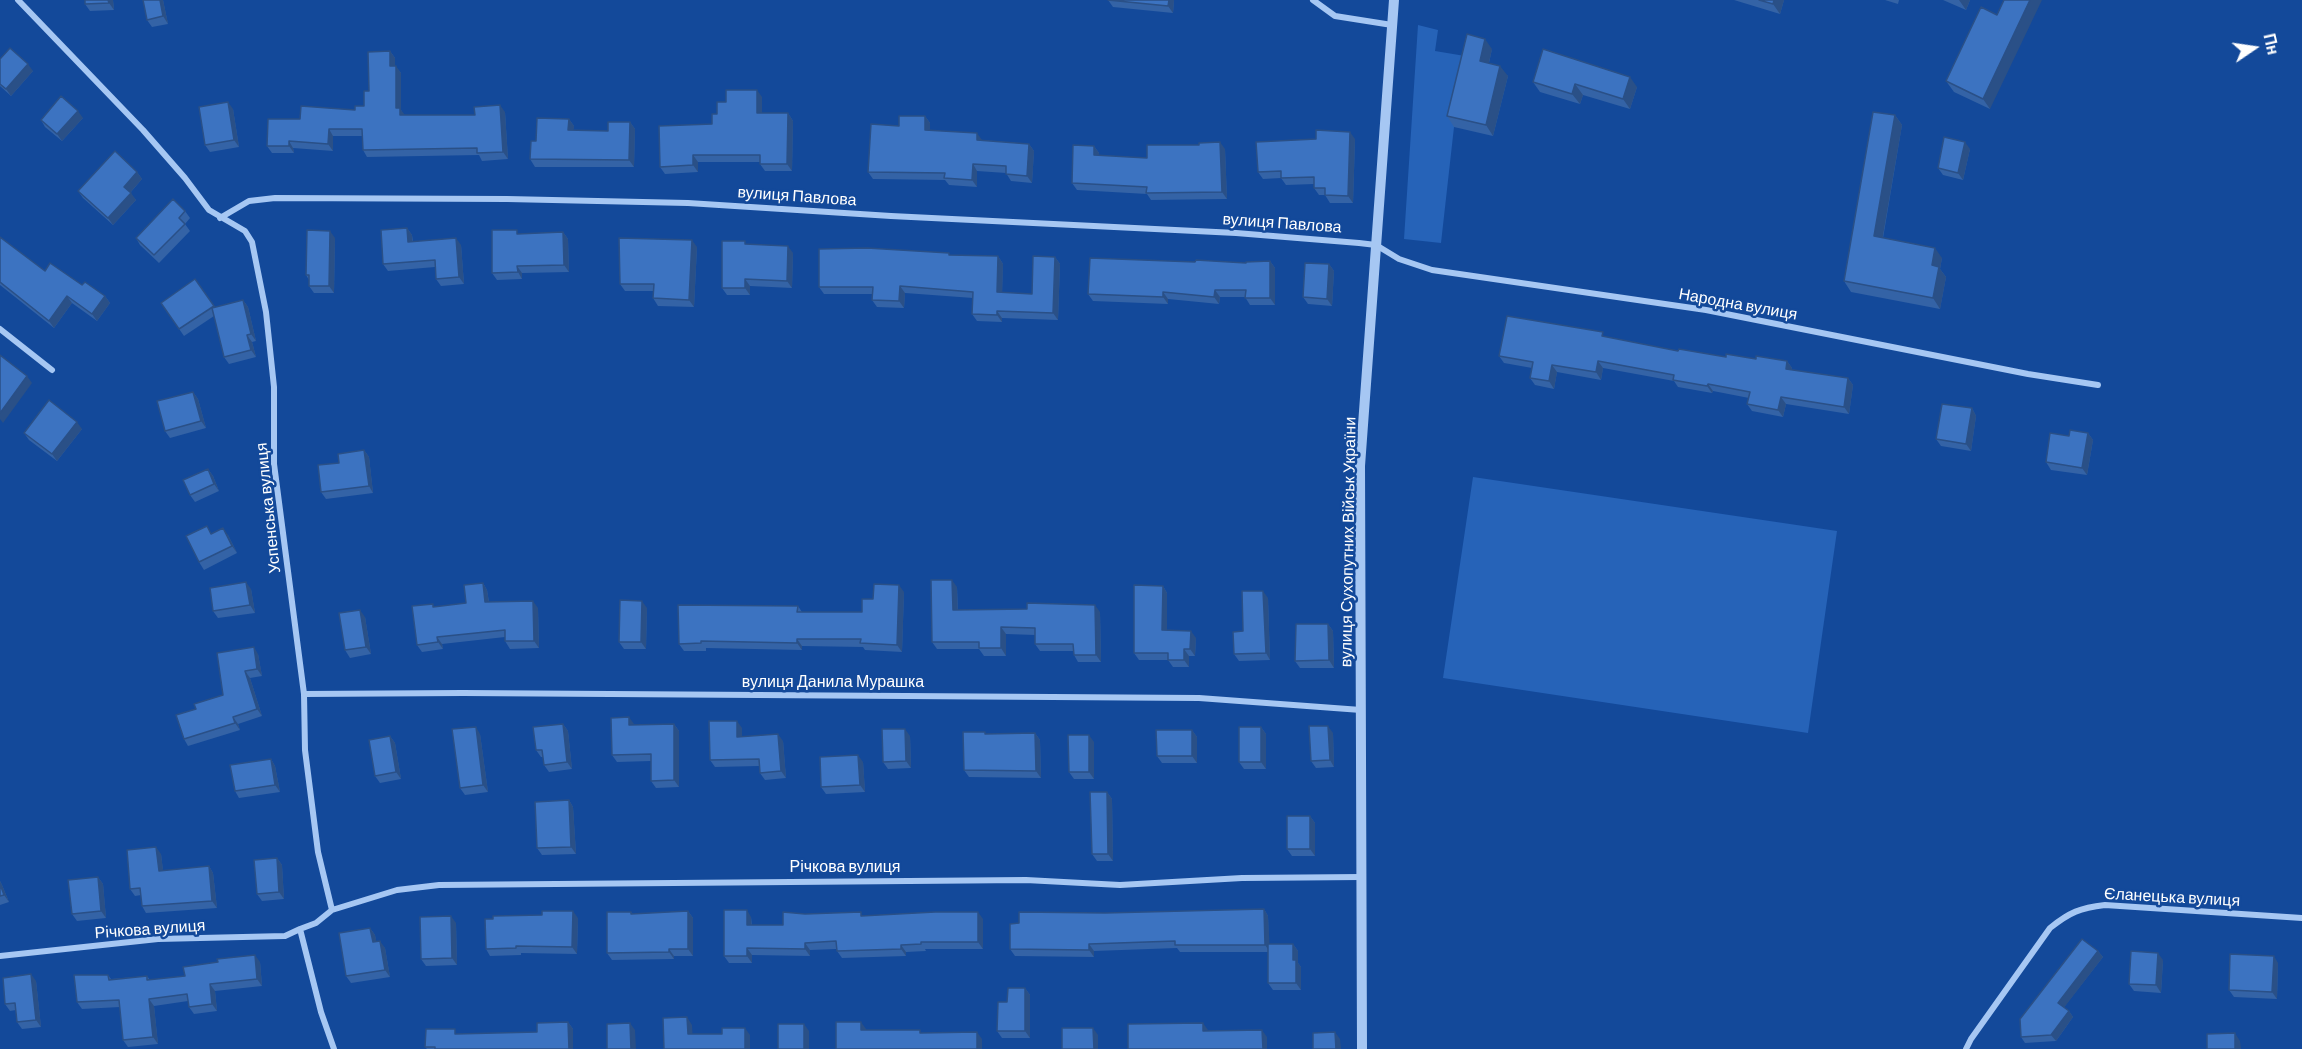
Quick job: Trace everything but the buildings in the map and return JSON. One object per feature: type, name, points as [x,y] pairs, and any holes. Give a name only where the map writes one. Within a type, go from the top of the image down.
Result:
[{"type":"street","name":"Успенська вулиця","points":[[18,0],[143,130],[185,177],[209,210],[245,231],[252,242],[260,277],[274,387],[274,465],[304,694],[305,750],[318,852],[332,910]]},
{"type":"street","points":[[1313,0],[1335,16],[1392,25]]},
{"type":"street","name":"вулиця Сухопутних Військ України","points":[[1362,1049],[1360,466],[1394,0]]},
{"type":"street","name":"вулиця Павлова","points":[[220,218],[249,201],[275,198],[507,199],[688,203],[891,216],[1236,233],[1376,245]]},
{"type":"street","name":"Народна вулиця","points":[[1376,245],[1399,259],[1432,270],[1706,310],[2028,374],[2098,385]]},
{"type":"street","points":[[0,329],[52,370]]},
{"type":"street","name":"вулиця Данила Мурашка","points":[[304,694],[1199,698],[1362,710]]},
{"type":"street","name":"Річкова вулиця","points":[[332,910],[397,890],[439,885],[1026,880],[1120,885],[1242,879],[1360,877]]},
{"type":"street","name":"Єланецька вулиця","points":[[1966,1049],[2050,928],[2075,911],[2105,906],[2302,918]]},
{"type":"street","points":[[332,910],[316,923],[300,929],[333,1049]]},
{"type":"street","name":"Річкова вулиця","points":[[0,956],[158,939],[285,936],[300,929]]},
{"type":"shaded area","points":[[1418,25],[1438,30],[1435,51],[1471,57],[1454,127],[1441,243],[1404,239]]},
{"type":"shaded area","points":[[1473,477],[1837,531],[1808,733],[1443,678]]}]
